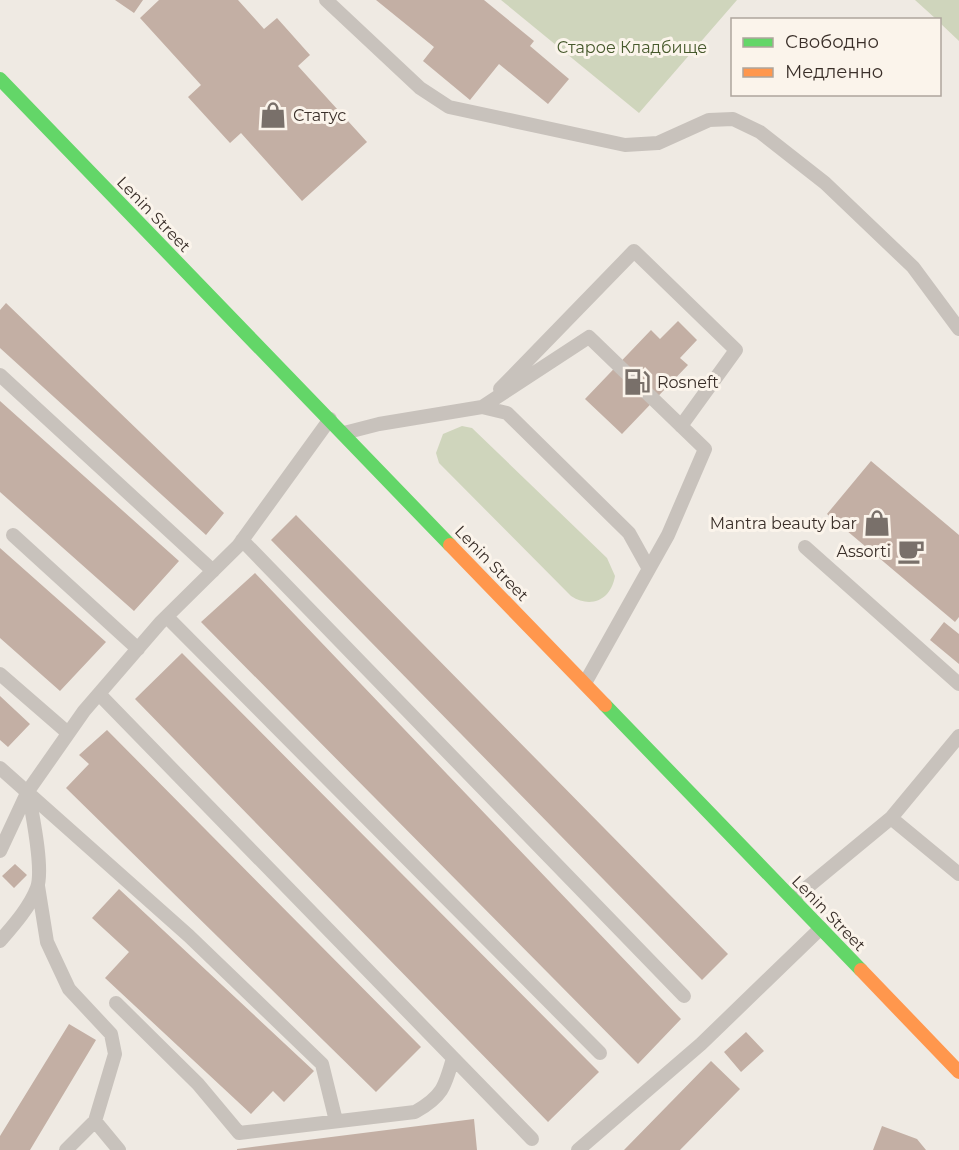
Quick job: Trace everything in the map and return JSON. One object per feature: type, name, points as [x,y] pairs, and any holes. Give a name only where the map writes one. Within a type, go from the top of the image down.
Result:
[{"type":"main road","name":"Lenin Street","points":[[0,79],[959,1072]]},
{"type":"lane","points":[[326,0],[420,88],[449,107],[626,145],[658,143],[709,120],[733,119],[760,132],[825,183],[913,267],[959,329]]},
{"type":"lane","points":[[482,407],[634,251],[736,350],[681,426]]},
{"type":"lane","points":[[482,407],[589,337],[705,450],[668,535],[585,683]]},
{"type":"lane","points":[[0,375],[213,571]]},
{"type":"lane","points":[[344,434],[379,424],[482,407],[507,413],[629,532],[649,569]]},
{"type":"lane","points":[[0,851],[28,791],[69,733],[99,694],[166,617],[242,540],[330,419]]},
{"type":"lane","points":[[13,535],[138,649]]},
{"type":"lane","points":[[242,540],[684,996]]},
{"type":"lane","points":[[805,547],[959,684]]},
{"type":"lane","points":[[166,617],[600,1053]]},
{"type":"lane","points":[[0,674],[69,733]]},
{"type":"lane","points":[[99,694],[532,1139]]},
{"type":"lane","points":[[793,899],[891,818],[959,736]]},
{"type":"lane","points":[[0,768],[189,936],[322,1064],[336,1121]]},
{"type":"lane","points":[[28,791],[36,841],[38,886],[46,942],[69,989],[111,1034],[115,1054],[95,1122],[66,1150]]},
{"type":"lane","points":[[891,818],[959,874]]},
{"type":"lane","points":[[0,941],[13,927],[38,886]]},
{"type":"lane","points":[[578,1150],[701,1044],[821,928]]},
{"type":"lane","points":[[116,1003],[198,1084],[239,1133],[415,1112],[435,1101],[445,1087],[453,1058]]},
{"type":"lane","points":[[95,1122],[119,1150]]},
{"type":"green space","name":"Старое Кладбище","points":[[501,0],[737,0],[639,113]]},
{"type":"green space","points":[[915,0],[959,0],[959,41],[941,24],[941,18],[935,18]]},
{"type":"green space","points":[[462,426],[472,428],[607,558],[615,576],[605,596],[593,602],[586,602],[571,596],[439,463],[436,453],[443,434]]},
{"type":"building","points":[[115,0],[143,0],[134,13]]},
{"type":"building","name":"Статус","points":[[159,0],[238,0],[264,29],[277,18],[310,55],[298,66],[367,142],[302,201],[241,133],[230,143],[188,97],[201,85],[140,18]]},
{"type":"building","points":[[376,0],[484,0],[534,41],[530,46],[569,79],[548,104],[499,64],[470,100],[423,61],[434,47]]},
{"type":"building","points":[[6,303],[224,513],[206,535],[0,348],[0,310]]},
{"type":"building","name":"Rosneft","points":[[678,321],[697,340],[680,358],[688,365],[622,434],[585,399],[651,330],[660,339]]},
{"type":"building","points":[[0,401],[179,561],[134,611],[0,492]]},
{"type":"building","points":[[871,461],[959,535],[959,617],[955,622],[827,514]]},
{"type":"building","points":[[296,515],[728,954],[702,980],[271,540]]},
{"type":"building","points":[[0,548],[106,642],[60,691],[0,638]]},
{"type":"building","points":[[255,573],[681,1019],[638,1064],[201,622]]},
{"type":"building","points":[[944,622],[959,634],[959,664],[930,640]]},
{"type":"building","points":[[182,653],[599,1072],[548,1122],[135,699]]},
{"type":"building","points":[[0,696],[30,724],[8,747],[0,740]]},
{"type":"building","points":[[107,730],[421,1047],[376,1092],[66,788],[89,764],[79,755]]},
{"type":"building","points":[[15,864],[27,875],[14,888],[2,876]]},
{"type":"building","points":[[119,889],[314,1071],[284,1102],[273,1091],[251,1114],[105,978],[129,952],[92,918]]},
{"type":"building","points":[[69,1024],[96,1040],[30,1150],[0,1150],[0,1136]]},
{"type":"building","points":[[746,1032],[764,1051],[741,1072],[724,1052]]},
{"type":"building","points":[[711,1061],[740,1089],[680,1150],[624,1150]]},
{"type":"building","points":[[474,1119],[477,1150],[237,1150],[237,1149]]},
{"type":"building","points":[[882,1126],[917,1139],[926,1150],[873,1150]]},
{"type":"traffic: fast","points":[[0,79],[450,545]]},
{"type":"traffic: fast","points":[[605,705],[861,970]]},
{"type":"traffic: slow","points":[[450,545],[605,705]]},
{"type":"traffic: slow","points":[[861,970],[959,1072]]},
{"type":"place","name":"Статус","points":[[273,115]]},
{"type":"place","name":"Rosneft","points":[[637,382]]},
{"type":"place","name":"Mantra beauty bar","points":[[877,523]]},
{"type":"place","name":"Assorti","points":[[911,551]]}]
